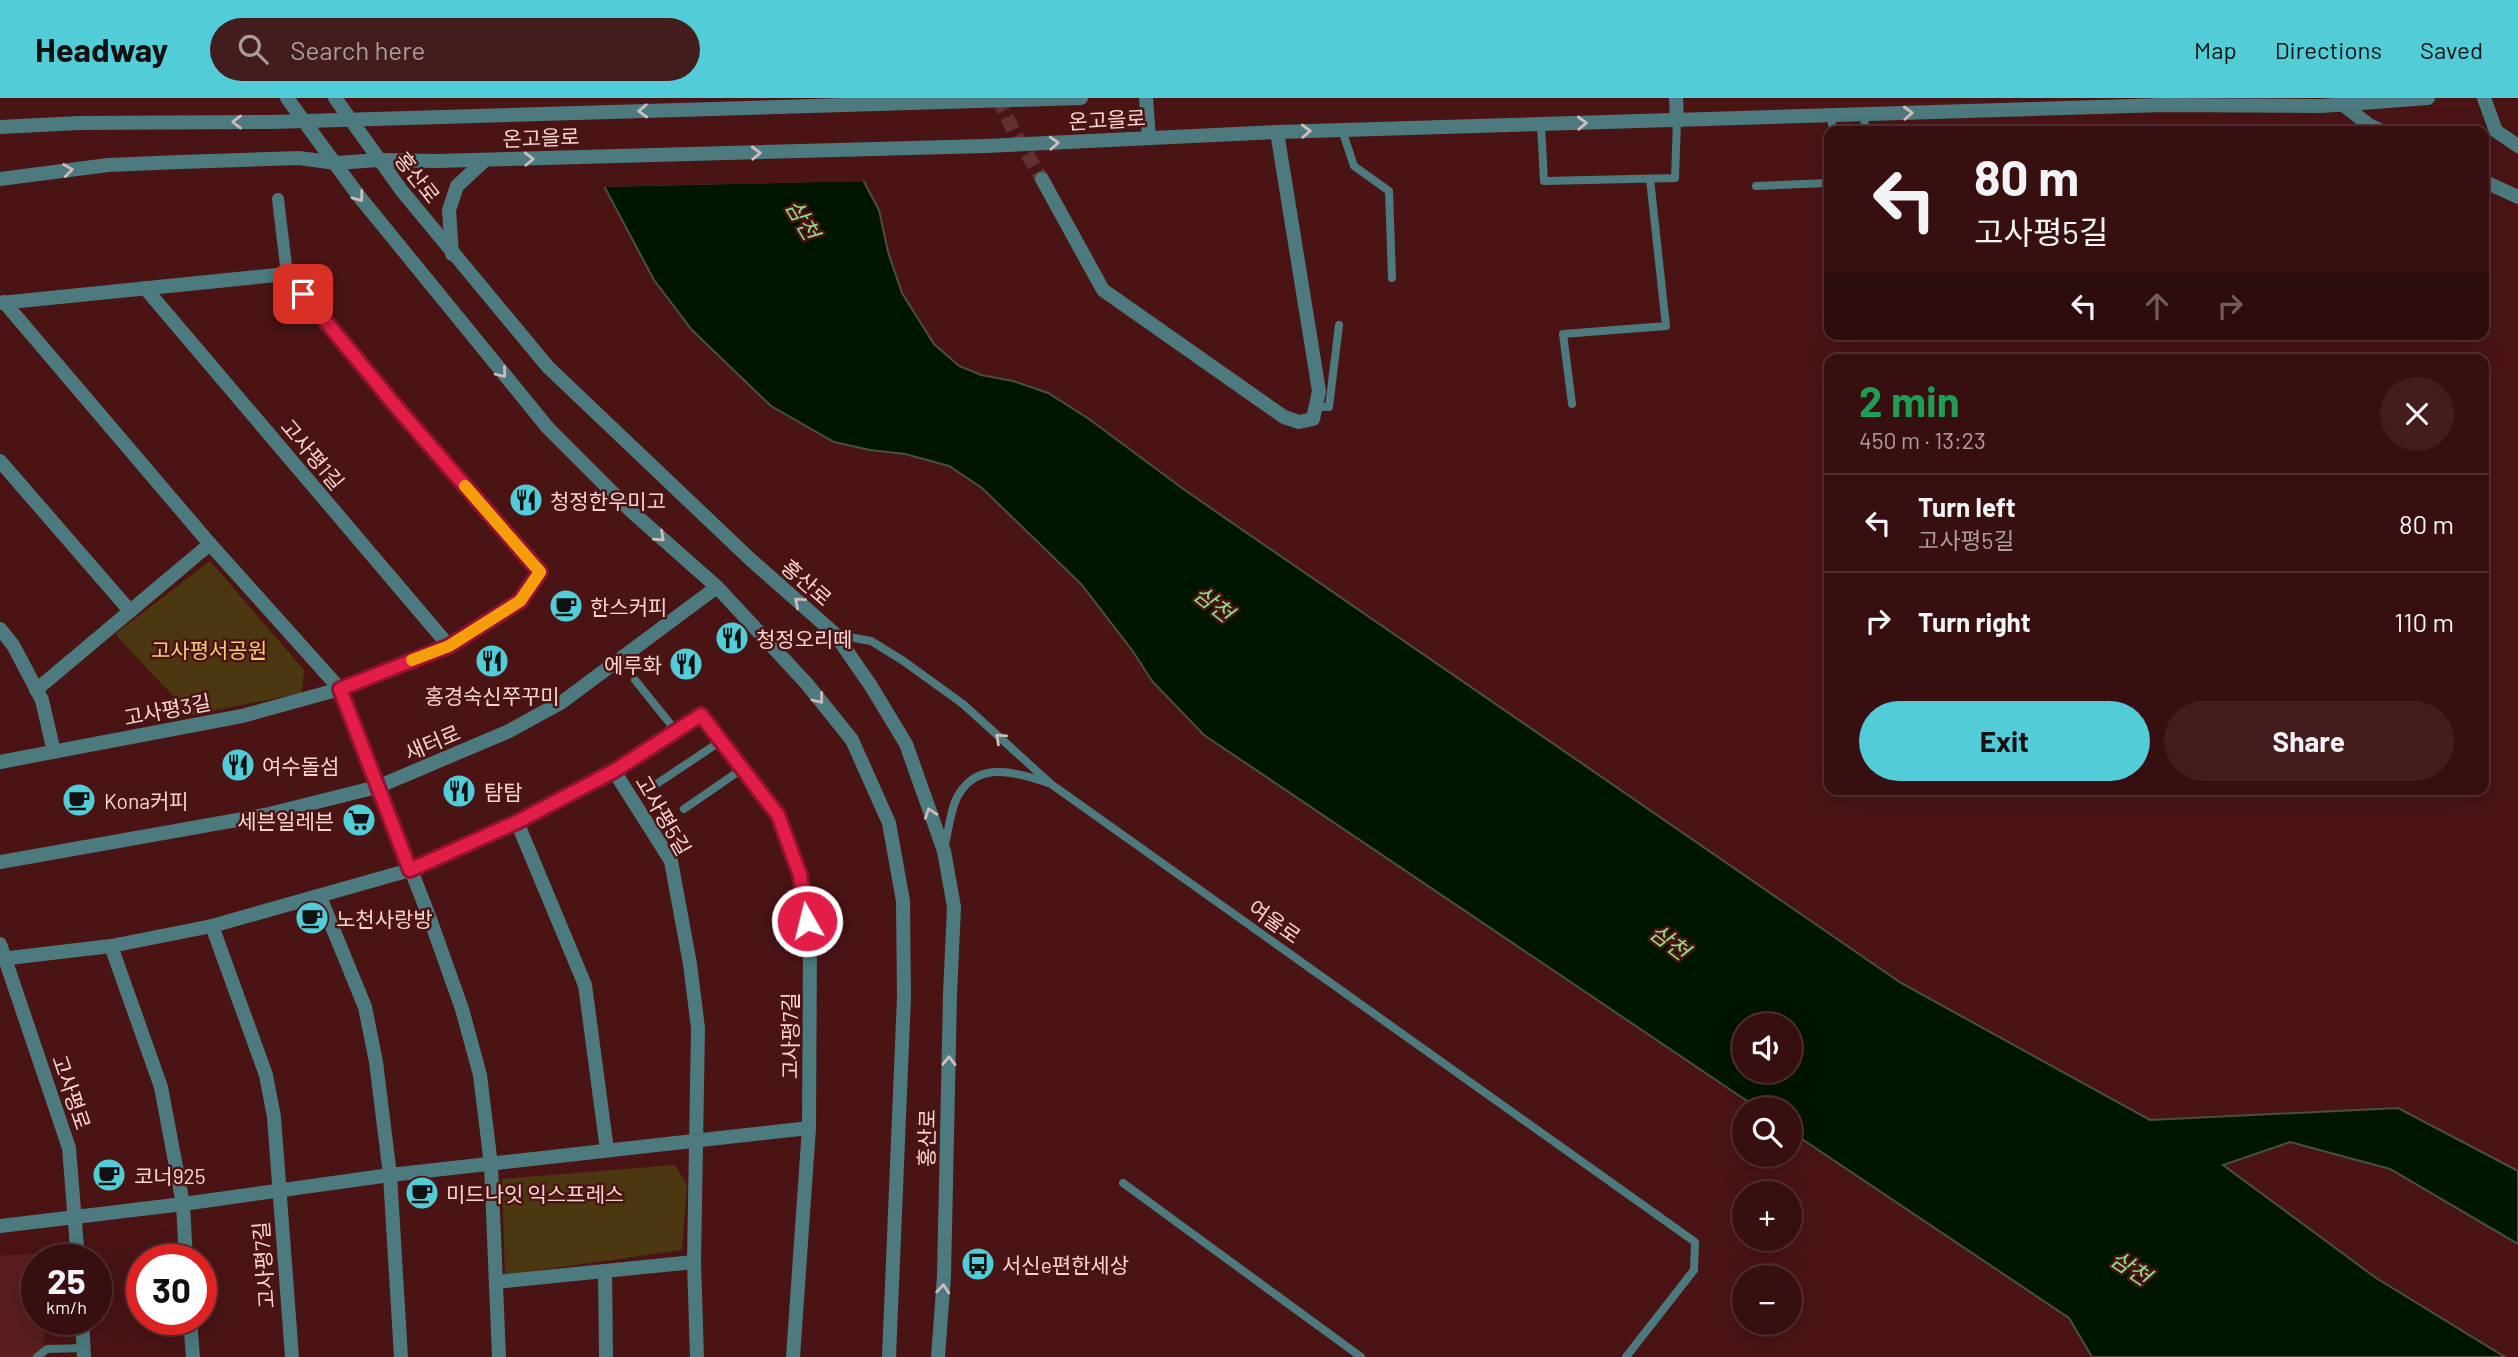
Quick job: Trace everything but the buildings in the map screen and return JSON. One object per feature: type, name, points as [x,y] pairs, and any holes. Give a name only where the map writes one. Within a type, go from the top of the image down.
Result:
[{"type":"street","name":"홍산로","points":[[287,98],[384,228],[548,428],[631,511],[717,587],[807,684],[852,740],[889,822],[903,901],[904,997],[889,1357]]},
{"type":"street","name":"홍산로","points":[[335,98],[452,254],[548,367],[732,542],[835,634],[906,744],[944,851],[954,907],[944,1276],[938,1357]]},
{"type":"street","name":"온고을로","points":[[0,127],[79,123],[306,121],[1081,98]]},
{"type":"street","points":[[1146,98],[1149,138]]},
{"type":"street","points":[[1676,98],[1678,121]]},
{"type":"street","name":"온고을로","points":[[0,179],[108,165],[299,158],[336,163],[986,146],[1277,132],[2163,105],[2342,104],[2428,98]]},
{"type":"street","points":[[2484,98],[2496,131],[2518,146]]},
{"type":"street","points":[[2342,104],[2371,126]]},
{"type":"street","points":[[1042,178],[1103,290],[1284,417],[1299,422],[1313,419],[1319,391],[1277,132]]},
{"type":"street","points":[[452,254],[449,210],[457,186],[485,160]]},
{"type":"street","points":[[2489,184],[2518,197]]},
{"type":"street","points":[[2,303],[287,274],[278,199]]},
{"type":"street","name":"고사평3길","points":[[0,762],[242,716],[340,689],[449,646],[520,601],[540,572],[399,410],[287,274]]},
{"type":"street","name":"고사평1길","points":[[145,288],[449,646]]},
{"type":"street","points":[[2,303],[210,544],[340,689],[462,1009],[480,1075],[491,1165],[499,1357]]},
{"type":"street","points":[[0,461],[130,611]]},
{"type":"street","points":[[36,690],[210,544]]},
{"type":"street","name":"새터로","points":[[0,862],[265,815],[377,788],[508,732],[562,702],[717,587]]},
{"type":"street","points":[[0,629],[13,645],[42,700],[54,752]]},
{"type":"street","name":"고사평5길","points":[[1,954],[111,946],[212,926],[410,870],[517,822],[614,771],[701,715],[778,815],[800,875],[810,944]]},
{"type":"street","name":"고사평5길","points":[[614,771],[671,861],[690,964],[698,1028],[696,1140]]},
{"type":"street","points":[[517,822],[585,985],[607,1150]]},
{"type":"street","points":[[320,897],[365,1007],[376,1062],[390,1175],[401,1352]]},
{"type":"street","name":"고사평7길","points":[[212,926],[266,1075],[274,1117],[292,1357]]},
{"type":"street","name":"고사평7길","points":[[793,1357],[809,1128],[810,944]]},
{"type":"street","points":[[111,946],[162,1087],[183,1204],[185,1244]]},
{"type":"street","name":"고사평로","points":[[1,954],[69,1148],[77,1244]]},
{"type":"street","name":"고사평7길","points":[[0,1226],[390,1175],[809,1128]]},
{"type":"street","points":[[696,1140],[696,1357]]},
{"type":"street","points":[[496,1282],[694,1262]]},
{"type":"street","points":[[606,1271],[606,1357]]},
{"type":"street","points":[[83,1335],[84,1353]]},
{"type":"street","points":[[191,1335],[193,1356]]},
{"type":"lane","points":[[1864,114],[1865,126]]},
{"type":"lane","points":[[1831,116],[1832,126]]},
{"type":"lane","points":[[1541,125],[1544,181],[1650,179],[1675,178],[1678,121]]},
{"type":"lane","points":[[1342,130],[1354,166],[1389,191],[1392,278]]},
{"type":"lane","points":[[1572,404],[1563,334],[1666,326],[1650,179]]},
{"type":"lane","points":[[1756,186],[1824,183]]},
{"type":"lane","points":[[1317,407],[1329,407],[1339,325]]},
{"type":"lane","name":"여울로","points":[[835,634],[871,641],[902,660],[963,704],[1051,784],[1695,1242],[1694,1270],[1626,1357]]},
{"type":"lane","points":[[635,680],[676,731]]},
{"type":"lane","points":[[655,785],[721,741]]},
{"type":"lane","points":[[684,809],[742,769]]},
{"type":"lane","points":[[944,851],[958,796],[972,779],[993,771],[1018,773],[1051,784]]},
{"type":"lane","points":[[1123,1183],[1361,1357]]},
{"type":"lane","points":[[37,1357],[47,1349],[84,1353]]},
{"type":"shaded area","points":[[21,1254],[21,1335],[44,1335],[45,1357],[0,1357],[0,1256]]},
{"type":"green space","name":"고사평서공원","points":[[210,561],[304,670],[302,693],[191,715],[115,634]]},
{"type":"green space","points":[[675,1165],[687,1184],[682,1250],[505,1275],[502,1179]]},
{"type":"water","name":"삼천","points":[[863,180],[879,210],[888,252],[902,293],[934,344],[959,366],[981,375],[1013,381],[1048,393],[1089,419],[1186,491],[1901,983],[2150,1120],[2398,1108],[2518,1171],[2518,1244],[2390,1169],[2290,1142],[2223,1165],[2376,1278],[2505,1357],[2092,1357],[2069,1318],[1802,1139],[1802,1097],[1741,1097],[1204,735],[1152,681],[1132,650],[1081,584],[982,488],[949,466],[905,454],[834,442],[771,406],[692,330],[654,280],[604,186]]},
{"type":"pier","points":[[580,98],[794,98],[832,135],[868,181],[601,187],[586,143]]},
{"type":"tunnel","points":[[998,98],[1014,132],[1042,179]]},
{"type":"slow traffic","points":[[412,660],[449,646],[520,601],[540,572],[465,486]]},
{"type":"place","name":"청정한우미고","points":[[526,500]]},
{"type":"place","name":"한스커피","points":[[566,606]]},
{"type":"place","name":"청정오리떼","points":[[732,638]]},
{"type":"place","name":"홍경숙신쭈꾸미","points":[[492,661]]},
{"type":"place","name":"에루화","points":[[686,664]]},
{"type":"place","name":"여수돌섬","points":[[238,765]]},
{"type":"place","name":"탐탐","points":[[459,791]]},
{"type":"place","name":"Kona커피","points":[[79,800]]},
{"type":"place","name":"세븐일레븐","points":[[359,820]]},
{"type":"place","name":"노천사랑방","points":[[312,918]]},
{"type":"place","name":"코너925","points":[[109,1175]]},
{"type":"place","name":"미드나잇 익스프레스","points":[[422,1193]]},
{"type":"place","name":"서신e편한세상","points":[[978,1264]]},
{"type":"route","points":[[303,294],[399,410],[540,572],[520,601],[449,646],[340,689],[410,870],[517,822],[614,771],[701,715],[778,815],[800,875],[807,921]]}]
